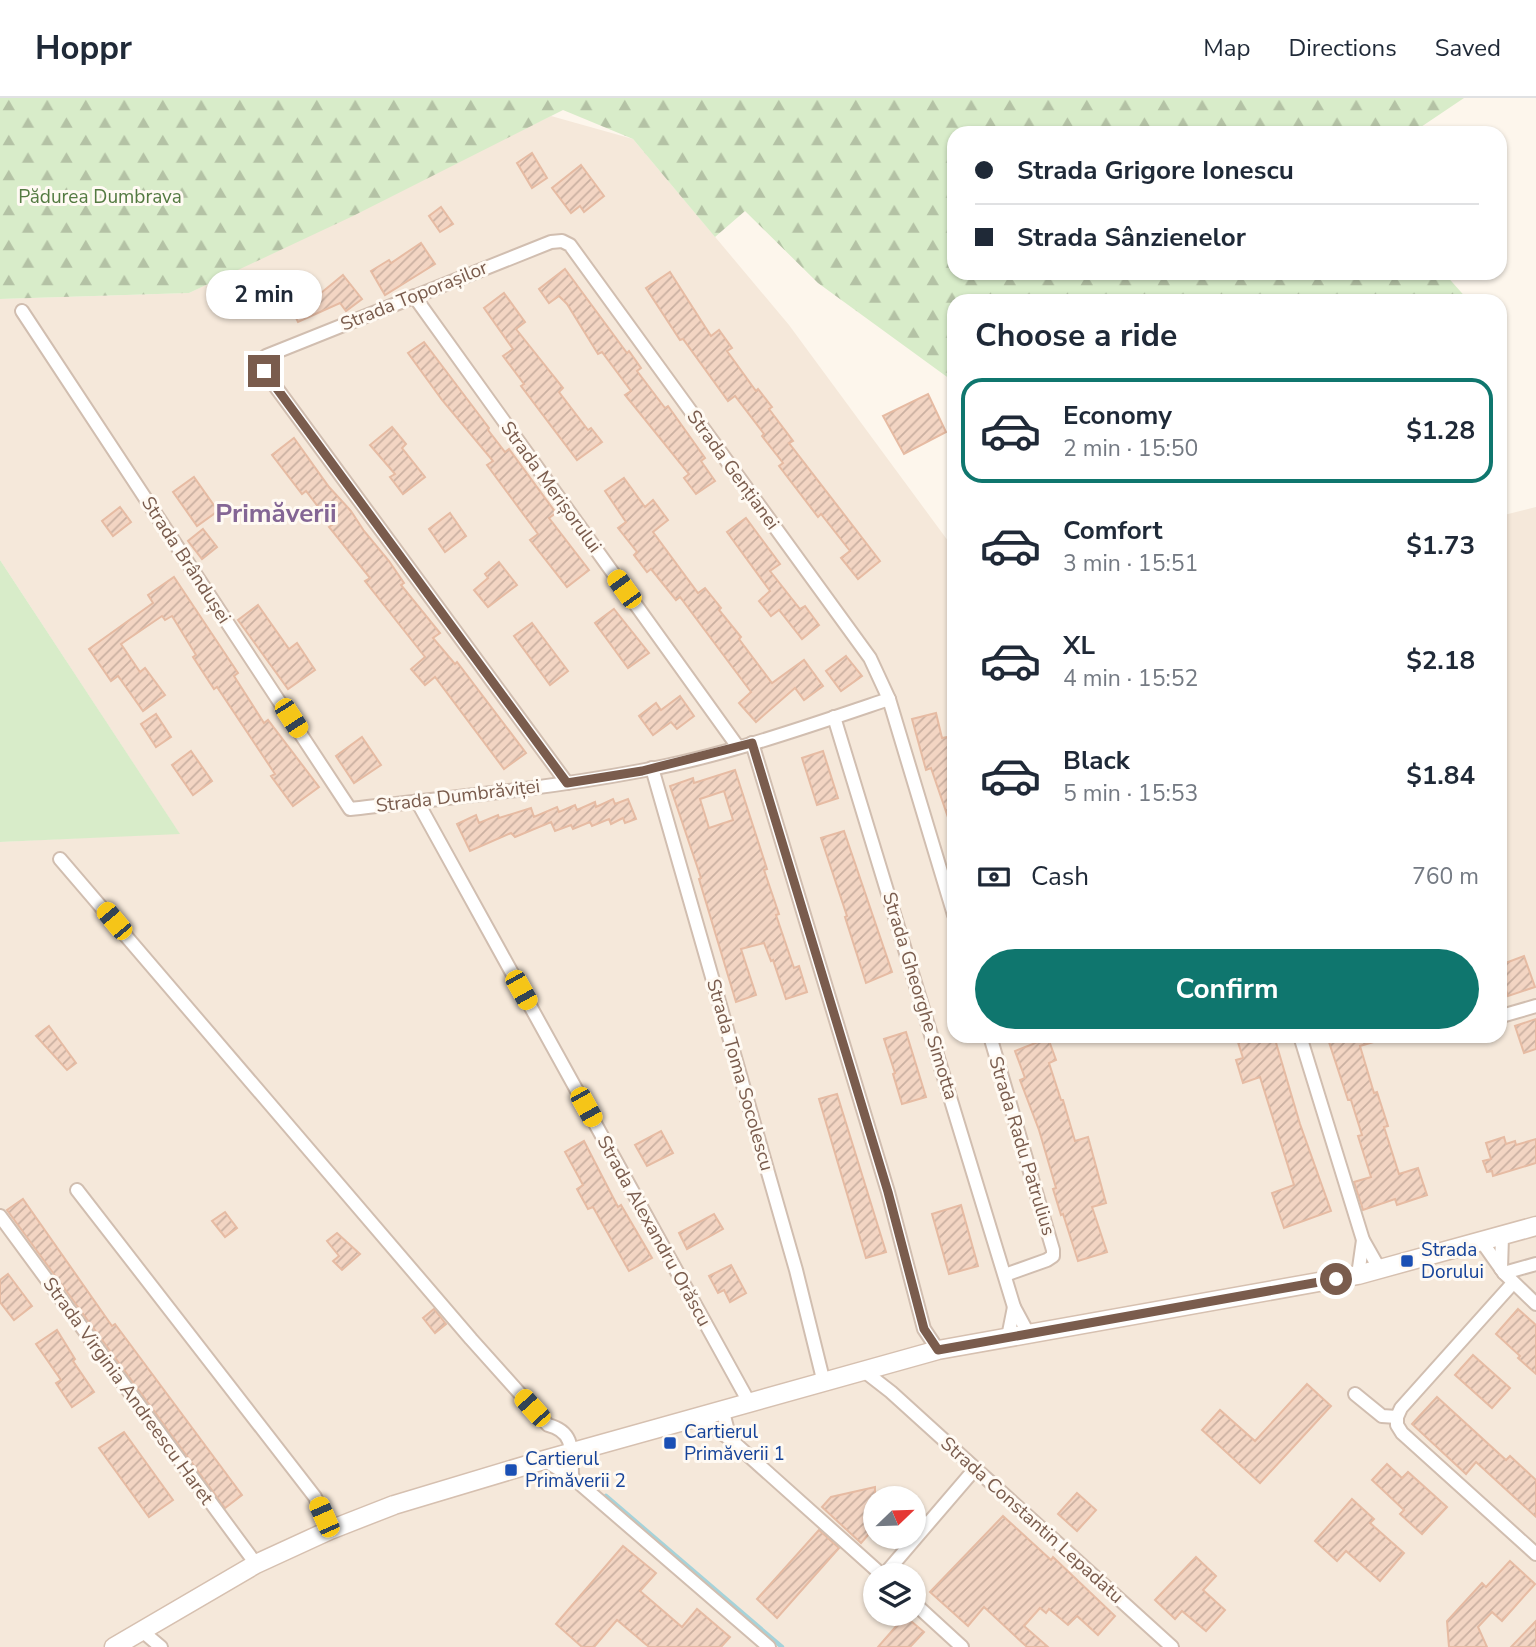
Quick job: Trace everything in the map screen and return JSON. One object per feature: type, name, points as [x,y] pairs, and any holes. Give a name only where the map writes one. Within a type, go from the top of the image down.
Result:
[{"type":"main road","points":[[114,1647],[256,1564],[330,1530],[394,1505],[571,1452],[723,1412],[938,1350],[1358,1275],[1536,1226]]},
{"type":"street","name":"Strada Toporașilor","points":[[567,783],[264,371],[262,363],[266,356],[551,242],[562,241],[570,245]]},
{"type":"street","name":"Strada Gențianei","points":[[570,245],[870,658],[890,699]]},
{"type":"street","name":"Strada Merișorului","points":[[414,296],[738,747]]},
{"type":"street","name":"Strada Brândușei","points":[[22,311],[351,809]]},
{"type":"street","name":"Strada Dumbrăviței","points":[[351,809],[567,783],[652,768],[752,743],[890,699]]},
{"type":"street","points":[[890,699],[947,891]]},
{"type":"street","name":"Strada Gheorghe Simotta","points":[[834,717],[1005,1275]]},
{"type":"street","points":[[752,743],[888,1192],[924,1329],[938,1350]]},
{"type":"street","name":"Strada Toma Socolescu","points":[[652,768],[796,1270],[824,1383]]},
{"type":"street","name":"Strada Alexandru Orăscu","points":[[416,801],[750,1404]]},
{"type":"street","points":[[60,859],[471,1339],[548,1424],[561,1428],[569,1438],[572,1477]]},
{"type":"street","points":[[1507,1014],[1536,1006]]},
{"type":"street","name":"Strada Radu Patrulius","points":[[992,1043],[1053,1250],[1052,1256],[1047,1260],[1005,1275]]},
{"type":"street","points":[[1302,1043],[1363,1240],[1380,1270]]},
{"type":"street","points":[[77,1189],[315,1497],[330,1530]]},
{"type":"street","name":"Strada Virginia Andreescu Haret","points":[[0,1216],[256,1564]]},
{"type":"street","points":[[1502,1236],[1506,1275]]},
{"type":"street","points":[[1358,1275],[1363,1240]]},
{"type":"street","points":[[1482,1242],[1506,1275],[1536,1304]]},
{"type":"street","points":[[1536,1264],[1506,1275],[1401,1408],[1397,1417],[1397,1425],[1402,1433],[1536,1554]]},
{"type":"street","points":[[1005,1275],[1014,1307],[1028,1333]]},
{"type":"street","points":[[1008,1337],[1014,1307]]},
{"type":"street","points":[[919,1355],[924,1329]]},
{"type":"street","points":[[891,1363],[891,1392]]},
{"type":"street","name":"Strada Constantin Lepadatu","points":[[864,1371],[891,1392],[1172,1647]]},
{"type":"street","points":[[1355,1394],[1382,1416],[1397,1417]]},
{"type":"street","points":[[723,1412],[730,1439]]},
{"type":"street","points":[[700,1418],[730,1439],[870,1563]]},
{"type":"street","points":[[544,1460],[572,1477],[769,1647]]},
{"type":"street","points":[[893,1563],[974,1470]]},
{"type":"street","points":[[926,1614],[962,1647]]},
{"type":"street","points":[[142,1631],[161,1647]]},
{"type":"shaded area","points":[[551,116],[633,139],[789,325],[947,539],[947,1043],[1507,1043],[1507,514],[1536,507],[1536,1647],[0,1647],[0,842],[179,833],[0,560],[0,299],[189,293]]},
{"type":"green space","name":"Pădurea Dumbrava","points":[[0,98],[1464,98],[1422,126],[947,126],[947,280],[1450,280],[1463,294],[947,294],[947,377],[818,283],[745,211],[715,237],[633,139],[563,110],[353,216],[189,293],[0,299]]},
{"type":"green space","points":[[0,560],[180,834],[0,842]]},
{"type":"building","points":[[532,153],[547,178],[532,188],[517,163]]},
{"type":"building","points":[[581,165],[604,196],[584,212],[580,206],[571,213],[552,188]]},
{"type":"building","points":[[441,207],[453,224],[440,232],[429,216]]},
{"type":"building","points":[[421,243],[435,264],[385,295],[371,271],[389,260],[391,263]]},
{"type":"building","points":[[565,269],[641,368],[637,371],[665,408],[668,406],[705,458],[701,461],[715,481],[696,494],[684,478],[689,474],[625,395],[631,391],[602,352],[598,354],[567,304],[559,296],[549,303],[539,289]]},
{"type":"building","points":[[670,272],[711,336],[719,330],[732,348],[727,351],[756,391],[758,389],[772,407],[769,409],[793,441],[789,443],[880,561],[858,579],[841,558],[850,551],[821,514],[818,517],[779,466],[783,463],[735,396],[728,401],[683,339],[680,340],[646,288]]},
{"type":"building","points":[[343,275],[362,299],[346,311],[340,303],[298,322],[285,295],[316,281],[321,293]]},
{"type":"building","points":[[504,293],[525,322],[516,329],[563,388],[559,392],[588,430],[591,428],[602,442],[577,460],[521,386],[524,384],[503,356],[513,349],[484,308]]},
{"type":"building","points":[[424,342],[488,430],[505,452],[509,449],[556,513],[549,518],[589,570],[567,587],[530,540],[538,534],[487,465],[493,461],[442,400],[408,353]]},
{"type":"building","points":[[928,394],[946,432],[904,454],[883,416]]},
{"type":"building","points":[[392,427],[406,444],[402,448],[425,477],[403,494],[390,477],[395,474],[370,445]]},
{"type":"building","points":[[294,438],[329,487],[389,561],[404,583],[401,585],[440,633],[433,638],[455,664],[457,662],[526,753],[504,769],[435,677],[425,685],[411,669],[425,657],[365,581],[370,578],[329,527],[332,525],[306,491],[302,494],[272,455]]},
{"type":"building","points":[[194,477],[218,511],[197,526],[173,492]]},
{"type":"building","points":[[624,478],[645,507],[653,500],[668,520],[653,532],[698,593],[705,588],[721,608],[719,610],[772,683],[804,660],[823,686],[804,700],[795,688],[756,722],[739,703],[751,692],[680,597],[676,600],[651,569],[647,572],[634,555],[637,552],[618,528],[626,522],[605,491]]},
{"type":"building","points":[[120,507],[131,522],[113,536],[102,521]]},
{"type":"building","points":[[450,513],[466,536],[445,552],[429,529]]},
{"type":"building","points":[[746,518],[780,564],[770,571],[800,609],[805,606],[819,625],[802,639],[779,610],[771,616],[759,601],[770,591],[727,532]]},
{"type":"building","points":[[203,529],[217,547],[202,559],[188,541]]},
{"type":"building","points":[[499,562],[517,585],[488,607],[474,590],[488,578],[485,574]]},
{"type":"building","points":[[174,577],[238,673],[234,676],[264,723],[268,720],[319,787],[293,806],[271,776],[275,774],[217,687],[214,689],[193,657],[196,655],[172,616],[165,620],[162,616],[121,644],[140,672],[145,668],[165,695],[143,711],[118,676],[111,681],[89,649],[153,603],[148,595]]},
{"type":"building","points":[[258,605],[289,649],[297,643],[315,670],[288,689],[238,620]]},
{"type":"building","points":[[614,609],[649,653],[628,668],[595,623]]},
{"type":"building","points":[[532,623],[568,671],[550,685],[514,636]]},
{"type":"building","points":[[846,656],[862,676],[841,691],[826,671]]},
{"type":"building","points":[[680,696],[694,716],[677,729],[671,722],[653,735],[639,716],[656,703],[661,710]]},
{"type":"building","points":[[936,713],[942,738],[947,737],[947,814],[931,768],[926,770],[912,719]]},
{"type":"building","points":[[156,714],[171,737],[156,747],[141,724]]},
{"type":"building","points":[[362,737],[381,765],[354,783],[336,756]]},
{"type":"building","points":[[191,751],[212,781],[193,795],[172,765]]},
{"type":"building","points":[[823,751],[838,798],[817,805],[802,758]]},
{"type":"building","points":[[735,770],[767,869],[764,870],[779,914],[776,915],[794,968],[799,966],[807,992],[786,999],[773,960],[771,961],[764,943],[741,949],[756,995],[736,1002],[699,879],[701,878],[670,786],[693,778],[694,783]],"holes":[[[724,791],[733,820],[709,828],[700,799]]]},
{"type":"building","points":[[613,799],[615,804],[628,799],[636,819],[625,823],[623,818],[611,824],[609,819],[592,826],[590,822],[573,829],[571,825],[555,831],[551,822],[515,837],[511,833],[470,851],[457,824],[476,815],[479,823],[498,815],[499,818],[531,808],[534,817],[557,807],[559,812],[575,805],[577,810],[595,802],[596,807]]},
{"type":"building","points":[[844,831],[892,972],[866,983],[821,838]]},
{"type":"building","points":[[1524,956],[1535,987],[1508,996],[1507,962]]},
{"type":"building","points":[[1536,1019],[1536,1049],[1524,1053],[1515,1026]]},
{"type":"building","points":[[49,1026],[76,1063],[67,1070],[36,1036]]},
{"type":"building","points":[[906,1032],[926,1097],[902,1104],[884,1039]]},
{"type":"building","points":[[1035,1043],[1050,1043],[1056,1060],[1049,1063],[1075,1141],[1088,1137],[1106,1203],[1092,1207],[1107,1252],[1078,1261],[1053,1189],[1056,1188],[1039,1130],[1020,1080],[1025,1078],[1015,1051]]},
{"type":"building","points":[[1238,1043],[1276,1043],[1300,1124],[1331,1211],[1284,1228],[1272,1193],[1294,1185],[1260,1077],[1243,1083],[1236,1060],[1243,1058]]},
{"type":"building","points":[[1329,1043],[1370,1043],[1360,1046],[1374,1093],[1377,1092],[1388,1126],[1384,1127],[1399,1174],[1418,1168],[1427,1195],[1397,1205],[1395,1199],[1363,1210],[1354,1182],[1371,1177],[1358,1136],[1362,1135],[1351,1100],[1348,1100]]},
{"type":"building","points":[[837,1094],[886,1252],[866,1258],[819,1099]]},
{"type":"building","points":[[661,1131],[673,1153],[647,1166],[635,1145]]},
{"type":"building","points":[[1504,1137],[1506,1144],[1515,1141],[1516,1145],[1536,1139],[1536,1163],[1493,1176],[1492,1171],[1487,1172],[1483,1161],[1491,1159],[1486,1143]]},
{"type":"building","points":[[584,1141],[618,1207],[621,1205],[652,1258],[629,1271],[593,1207],[588,1209],[577,1189],[583,1185],[565,1152]]},
{"type":"building","points":[[23,1199],[112,1326],[115,1324],[242,1495],[225,1508],[7,1210]]},
{"type":"building","points":[[961,1205],[978,1266],[949,1274],[932,1214]]},
{"type":"building","points":[[225,1212],[237,1228],[225,1237],[212,1221]]},
{"type":"building","points":[[714,1214],[723,1229],[687,1249],[679,1233]]},
{"type":"building","points":[[337,1233],[360,1254],[342,1270],[333,1261],[339,1256],[327,1241]]},
{"type":"building","points":[[731,1265],[746,1293],[730,1302],[724,1290],[718,1293],[709,1276]]},
{"type":"building","points":[[8,1274],[32,1306],[14,1320],[0,1302],[0,1280]]},
{"type":"building","points":[[434,1309],[446,1324],[435,1333],[423,1318]]},
{"type":"building","points":[[1518,1309],[1536,1325],[1536,1374],[1496,1334]]},
{"type":"building","points":[[57,1330],[75,1359],[73,1361],[94,1392],[72,1407],[56,1383],[61,1380],[36,1344]]},
{"type":"building","points":[[1473,1355],[1510,1388],[1492,1408],[1455,1375]]},
{"type":"building","points":[[1307,1384],[1331,1406],[1260,1483],[1202,1430],[1220,1410],[1255,1441]]},
{"type":"building","points":[[1437,1397],[1506,1460],[1510,1456],[1536,1480],[1536,1517],[1476,1462],[1466,1474],[1412,1424]]},
{"type":"building","points":[[124,1432],[173,1500],[149,1517],[99,1448]]},
{"type":"building","points":[[1387,1464],[1402,1478],[1408,1472],[1447,1507],[1422,1534],[1400,1514],[1404,1510],[1372,1480]]},
{"type":"building","points":[[863,1490],[861,1543],[822,1507],[831,1497]]},
{"type":"building","points":[[1077,1493],[1096,1510],[1077,1531],[1058,1514]]},
{"type":"building","points":[[1352,1499],[1374,1519],[1370,1523],[1404,1553],[1380,1581],[1346,1551],[1337,1561],[1315,1541]]},
{"type":"building","points":[[1003,1516],[1051,1560],[1053,1557],[1115,1616],[1098,1635],[1077,1616],[1068,1625],[1049,1609],[1046,1613],[1040,1608],[1024,1626],[1048,1647],[1027,1647],[984,1607],[968,1626],[930,1592]]},
{"type":"building","points":[[819,1530],[839,1548],[777,1618],[757,1599]]},
{"type":"building","points":[[623,1546],[656,1573],[640,1591],[682,1627],[697,1609],[730,1637],[721,1647],[649,1647],[617,1620],[594,1647],[582,1647],[556,1624]]},
{"type":"building","points":[[1196,1557],[1216,1576],[1203,1590],[1225,1610],[1206,1631],[1182,1611],[1175,1619],[1155,1600]]},
{"type":"building","points":[[1510,1561],[1535,1584],[1502,1621],[1492,1612],[1478,1627],[1487,1647],[1449,1647],[1447,1621],[1482,1583],[1486,1587]]},
{"type":"building","points":[[1536,1621],[1536,1647],[1511,1647]]},
{"type":"building","points":[[896,1626],[917,1626],[924,1632],[910,1647],[878,1647]]},
{"type":"waterway","points":[[606,1496],[782,1647]]},
{"type":"place","name":"Strada Dorului","points":[[1407,1261]]},
{"type":"place","name":"Cartierul Primăverii 1","points":[[670,1443]]},
{"type":"place","name":"Cartierul Primăverii 2","points":[[511,1470]]},
{"type":"district","name":"Primăverii","points":[[276,513]]},
{"type":"route","points":[[264,371],[567,783],[642,771],[752,743],[888,1192],[924,1329],[938,1350],[1336,1279]]}]
